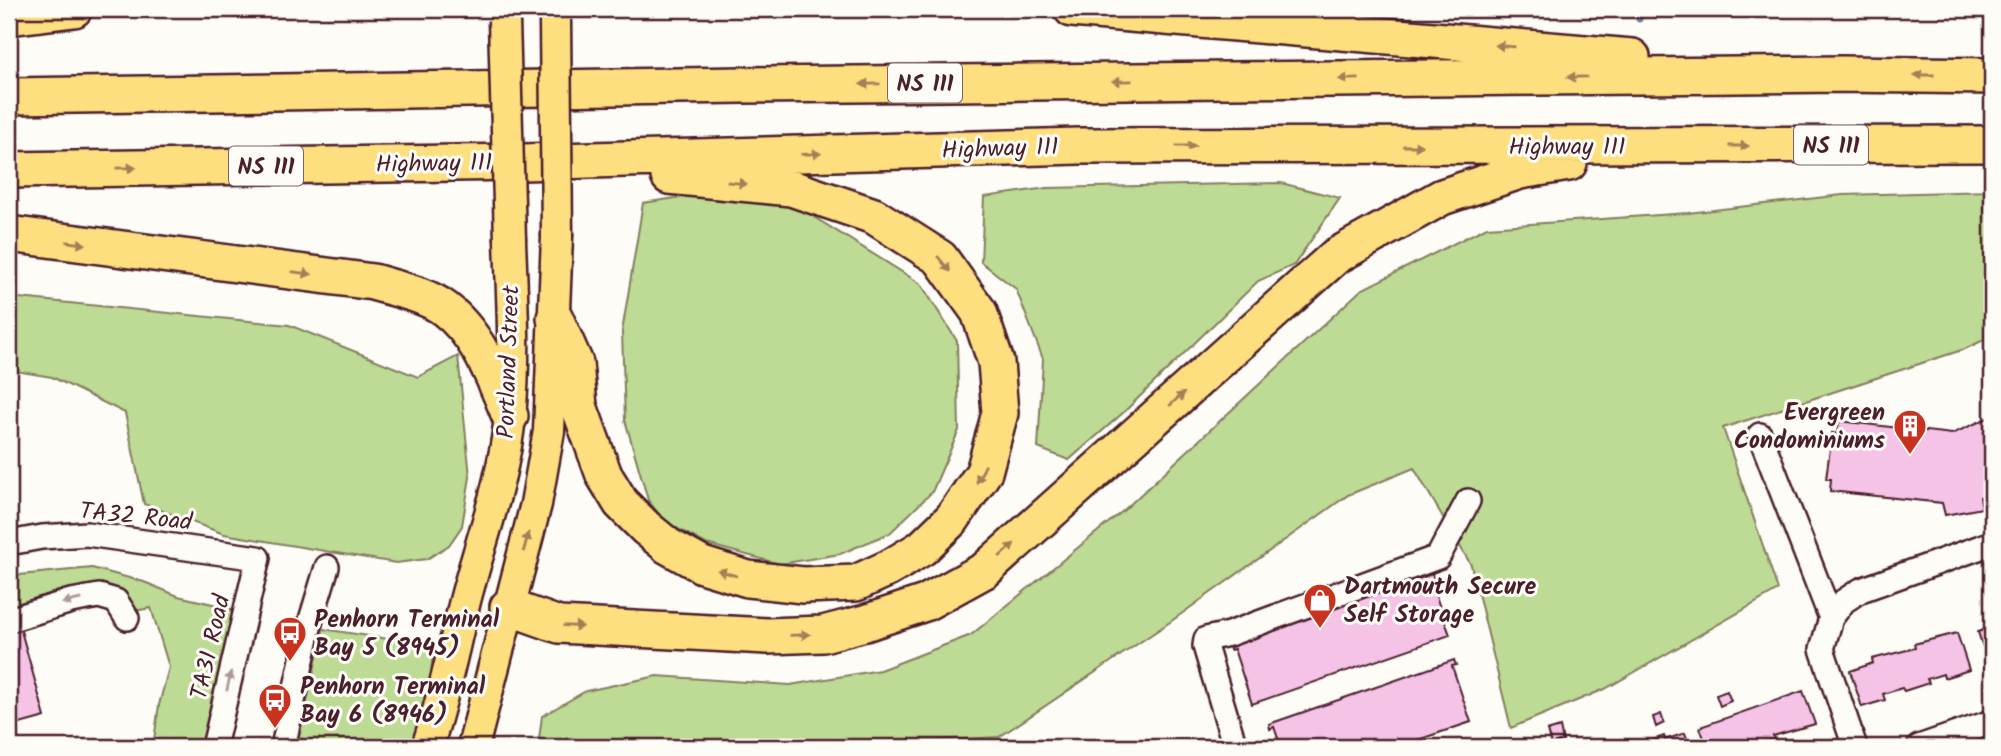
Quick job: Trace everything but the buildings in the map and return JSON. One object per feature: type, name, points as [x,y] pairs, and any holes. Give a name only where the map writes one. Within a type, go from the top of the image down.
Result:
[{"type":"highway","points":[[9,17],[74,9]]},
{"type":"highway","points":[[1072,9],[1841,74]]},
{"type":"highway","name":"NS 111","points":[[9,96],[1841,74],[1992,76]]},
{"type":"highway","name":"Highway 111","points":[[9,170],[523,162],[1079,146],[1992,144]]},
{"type":"highway","points":[[508,607],[559,625],[766,636],[823,634],[925,603],[985,570],[1336,256],[1442,197],[1520,171],[1671,146]]},
{"type":"highway","points":[[523,162],[791,188],[874,216],[940,258],[979,312],[996,362],[1000,413],[984,472],[952,519],[922,548],[889,568],[856,583],[803,586],[748,579],[702,565],[668,546],[646,528],[621,503],[604,475],[579,406],[575,363],[555,318]]},
{"type":"highway","points":[[9,234],[373,282],[414,294],[443,307],[461,324],[484,355],[510,416]]},
{"type":"main road","name":"Portland Street","points":[[473,747],[536,504],[549,431],[556,237],[554,14]]},
{"type":"main road","name":"Portland Street","points":[[427,747],[440,708],[466,597],[497,493],[510,416],[512,313],[504,15]]},
{"type":"main road","points":[[466,597],[508,607]]},
{"type":"street","points":[[1760,435],[1831,618]]},
{"type":"street","points":[[1235,747],[1205,646],[1206,639],[1230,634],[1438,557],[1468,501]]},
{"type":"street","name":"TA32 Road","points":[[9,543],[42,537],[87,534],[258,558]]},
{"type":"street","points":[[1855,747],[1822,649],[1831,618],[1844,601],[1861,590],[1992,543]]},
{"type":"street","name":"TA31 Road","points":[[214,747],[258,558]]},
{"type":"street","points":[[283,747],[310,623],[327,567]]},
{"type":"street","points":[[9,620],[71,601],[99,596],[116,601],[127,618]]},
{"type":"street","points":[[1919,747],[1992,722]]},
{"type":"green space","points":[[1281,183],[1340,198],[1294,265],[1258,281],[1124,412],[1069,460],[1038,448],[1043,359],[1016,289],[981,262],[984,197],[1047,188]]},
{"type":"green space","points":[[763,185],[921,284],[957,341],[959,430],[932,492],[890,533],[840,554],[780,564],[706,544],[665,522],[648,500],[625,420],[622,332],[643,203]]},
{"type":"green space","points":[[1992,191],[1992,336],[1965,349],[1723,428],[1778,590],[1605,689],[1511,728],[1471,565],[1414,468],[1348,495],[1170,622],[999,737],[824,747],[668,747],[567,738],[553,747],[538,747],[542,716],[586,691],[657,676],[790,685],[880,670],[971,635],[1124,510],[1361,290],[1487,227],[1688,213],[1842,195]]},
{"type":"green space","points":[[9,297],[289,325],[418,377],[458,356],[470,477],[462,526],[449,545],[427,559],[396,563],[224,534],[144,504],[125,413],[52,377],[9,370]]},
{"type":"green space","points":[[92,568],[144,582],[178,596],[230,608],[243,623],[214,747],[153,747],[159,705],[169,667],[151,608],[134,611],[130,598],[106,586],[9,612],[9,576]]},
{"type":"green space","points":[[323,629],[434,646],[429,688],[413,747],[297,747]]},
{"type":"waterway","points":[[1636,9],[1639,19]]},
{"type":"place","name":"Evergreen Condominiums","points":[[1910,456]]},
{"type":"place","name":"Dartmouth Secure Self Storage","points":[[1320,630]]},
{"type":"place","name":"Penhorn Terminal Bay 5 (8945)","points":[[290,663]]},
{"type":"place","name":"Penhorn Terminal Bay 6 (8946)","points":[[275,730]]}]
